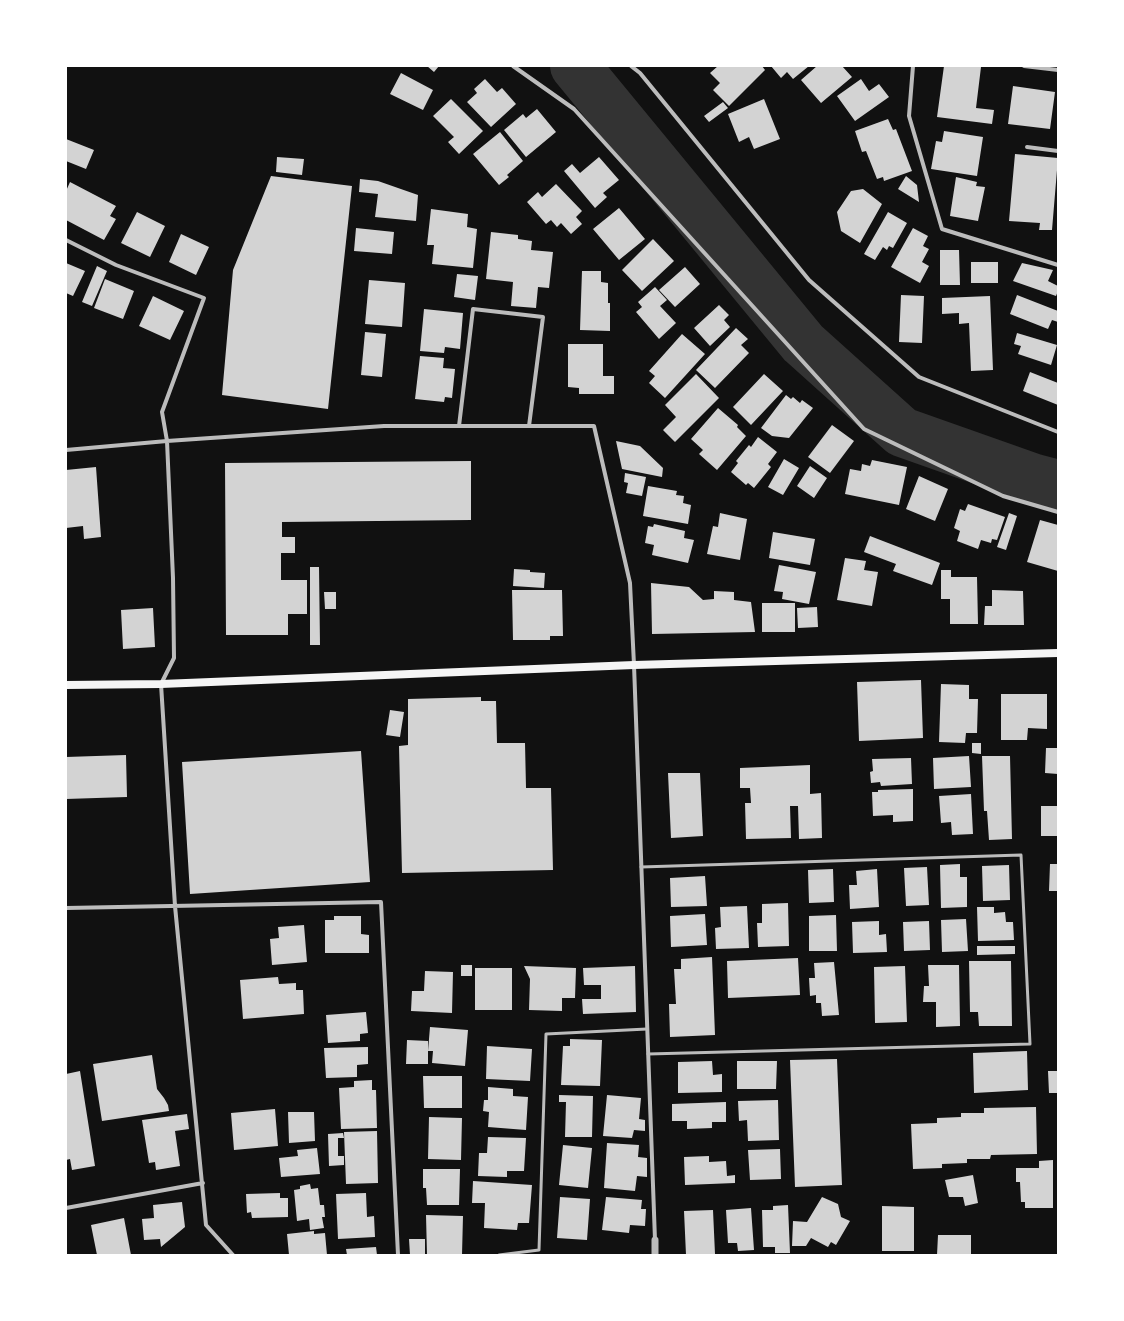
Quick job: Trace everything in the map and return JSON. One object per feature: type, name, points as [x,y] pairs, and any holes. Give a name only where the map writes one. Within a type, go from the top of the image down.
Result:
[{"type":"main road","points":[[66,685],[161,684],[634,665],[1058,653]]},
{"type":"street","points":[[513,66],[574,109],[864,429],[1003,496],[1058,512]]},
{"type":"street","points":[[631,66],[640,73],[809,280],[919,377],[1058,432]]},
{"type":"street","points":[[912,66],[909,116],[942,229],[1058,265]]},
{"type":"street","points":[[1024,66],[1058,70]]},
{"type":"street","points":[[1027,147],[1058,151]]},
{"type":"street","points":[[66,240],[116,265],[204,298],[162,412],[167,441],[173,578],[174,658],[161,684],[175,906],[206,1226],[233,1255]]},
{"type":"street","points":[[459,426],[473,309],[543,317],[529,426]]},
{"type":"street","points":[[66,450],[167,441],[384,426],[594,426],[630,583],[656,1255]]},
{"type":"street","points":[[66,908],[381,902],[398,1255]]},
{"type":"street","points":[[66,1208],[203,1183]]},
{"type":"lane","points":[[641,868],[1021,855],[1030,1044],[648,1054]]},
{"type":"lane","points":[[499,1255],[538,1250],[546,1034],[647,1029]]},
{"type":"building","points":[[427,66],[439,66],[434,72]]},
{"type":"building","points":[[718,66],[762,66],[765,70],[729,106],[713,90],[720,83],[710,73]]},
{"type":"building","points":[[771,66],[809,66],[793,79],[787,72],[781,78]]},
{"type":"building","points":[[817,66],[842,66],[852,77],[821,103],[801,80]]},
{"type":"building","points":[[944,66],[981,67],[976,108],[994,110],[992,124],[937,117]]},
{"type":"building","points":[[401,73],[433,90],[423,110],[390,94]]},
{"type":"building","points":[[485,79],[497,92],[502,88],[516,104],[491,127],[467,102],[477,93],[474,89]]},
{"type":"building","points":[[861,79],[869,91],[879,84],[889,97],[855,121],[837,96]]},
{"type":"building","points":[[1013,86],[1055,92],[1050,129],[1008,124]]},
{"type":"building","points":[[451,99],[483,131],[459,154],[448,142],[454,137],[433,116]]},
{"type":"building","points":[[764,99],[780,139],[754,149],[749,137],[739,142],[728,114]]},
{"type":"building","points":[[723,102],[728,108],[709,122],[704,116]]},
{"type":"building","points":[[537,109],[556,132],[526,157],[504,130],[523,114],[526,118]]},
{"type":"building","points":[[888,119],[893,130],[896,129],[912,171],[884,181],[883,177],[877,179],[866,151],[862,152],[855,131]]},
{"type":"building","points":[[944,131],[983,137],[977,176],[931,169],[936,141],[942,142]]},
{"type":"building","points":[[500,132],[523,161],[507,175],[509,177],[499,185],[473,154]]},
{"type":"building","points":[[66,139],[94,150],[86,169],[66,161]]},
{"type":"building","points":[[1015,154],[1058,158],[1052,230],[1039,230],[1040,223],[1009,221]]},
{"type":"building","points":[[277,157],[304,159],[302,175],[276,172]]},
{"type":"building","points":[[599,157],[619,180],[603,193],[607,197],[595,208],[564,171],[572,164],[580,173]]},
{"type":"building","points":[[271,176],[352,186],[328,409],[222,395],[233,270]]},
{"type":"building","points":[[906,176],[917,185],[919,202],[898,189]]},
{"type":"building","points":[[956,177],[977,182],[976,186],[985,187],[978,221],[950,216]]},
{"type":"building","points":[[360,179],[378,181],[418,195],[416,221],[375,217],[378,194],[359,192]]},
{"type":"building","points":[[70,182],[116,206],[110,216],[116,219],[104,240],[66,220],[66,191]]},
{"type":"building","points":[[556,184],[582,211],[576,217],[582,224],[571,234],[561,223],[557,227],[551,220],[546,224],[527,202],[538,192],[542,197]]},
{"type":"building","points":[[863,189],[882,204],[860,243],[841,231],[837,212],[851,191]]},
{"type":"building","points":[[619,208],[645,239],[619,260],[593,229]]},
{"type":"building","points":[[431,209],[468,214],[467,227],[477,229],[473,268],[432,264],[434,245],[427,245]]},
{"type":"building","points":[[137,212],[165,226],[150,257],[121,243]]},
{"type":"building","points":[[888,212],[907,223],[893,248],[889,246],[887,250],[883,247],[875,260],[864,254]]},
{"type":"building","points":[[356,228],[394,232],[392,254],[354,251]]},
{"type":"building","points":[[913,228],[928,236],[923,246],[929,249],[922,262],[929,266],[920,283],[891,267]]},
{"type":"building","points":[[491,232],[518,235],[518,239],[532,241],[531,250],[553,252],[549,288],[538,287],[536,308],[511,306],[513,282],[486,279]]},
{"type":"building","points":[[181,234],[209,247],[196,275],[169,262]]},
{"type":"building","points":[[653,239],[674,261],[642,291],[622,270]]},
{"type":"building","points":[[940,250],[959,250],[960,285],[940,285]]},
{"type":"building","points":[[971,262],[998,262],[998,283],[971,283]]},
{"type":"building","points":[[66,263],[85,271],[73,296],[66,293]]},
{"type":"building","points":[[1022,263],[1053,270],[1048,281],[1058,286],[1056,296],[1013,281]]},
{"type":"building","points":[[97,266],[107,271],[92,306],[82,302]]},
{"type":"building","points":[[685,267],[700,284],[675,307],[659,290]]},
{"type":"building","points":[[582,271],[601,271],[601,282],[608,283],[610,331],[580,330]]},
{"type":"building","points":[[457,274],[478,276],[475,300],[454,297]]},
{"type":"building","points":[[105,279],[134,291],[123,319],[94,308]]},
{"type":"building","points":[[369,280],[405,283],[402,327],[365,324]]},
{"type":"building","points":[[655,287],[667,300],[660,306],[676,323],[659,339],[636,312],[642,307],[638,302]]},
{"type":"building","points":[[901,295],[924,296],[922,343],[899,342]]},
{"type":"building","points":[[1017,295],[1058,311],[1058,322],[1052,320],[1048,329],[1010,314]]},
{"type":"building","points":[[153,296],[184,311],[170,340],[139,326]]},
{"type":"building","points":[[990,296],[993,370],[971,371],[969,323],[959,324],[959,313],[942,314],[942,298]]},
{"type":"building","points":[[719,305],[729,315],[724,320],[730,327],[710,346],[694,328]]},
{"type":"building","points":[[424,309],[463,313],[460,349],[445,347],[444,353],[420,351]]},
{"type":"building","points":[[736,328],[748,339],[741,345],[749,353],[715,388],[696,370]]},
{"type":"building","points":[[365,332],[386,334],[382,377],[361,375]]},
{"type":"building","points":[[1017,333],[1057,345],[1051,365],[1018,354],[1021,346],[1014,344]]},
{"type":"building","points":[[682,334],[705,354],[665,398],[649,383],[655,376],[649,371]]},
{"type":"building","points":[[568,344],[603,344],[603,376],[614,376],[614,394],[579,394],[579,388],[568,387]]},
{"type":"building","points":[[420,356],[444,358],[443,368],[455,369],[452,398],[445,397],[444,402],[415,399]]},
{"type":"building","points":[[1030,372],[1058,383],[1058,405],[1023,391]]},
{"type":"building","points":[[696,374],[719,398],[675,442],[663,430],[676,417],[665,405]]},
{"type":"building","points":[[764,374],[783,391],[751,425],[733,407]]},
{"type":"building","points":[[786,395],[791,399],[793,397],[800,403],[802,400],[813,408],[789,438],[772,436],[761,428]]},
{"type":"building","points":[[718,408],[738,425],[737,427],[746,436],[717,470],[699,454],[703,450],[691,439]]},
{"type":"building","points":[[832,425],[854,441],[830,473],[808,457]]},
{"type":"building","points":[[758,437],[777,452],[768,464],[771,467],[754,488],[748,483],[746,485],[731,472],[738,463],[736,461],[749,445],[751,447]]},
{"type":"building","points":[[616,441],[640,446],[663,468],[662,477],[622,469]]},
{"type":"building","points":[[784,459],[799,468],[783,495],[768,487]]},
{"type":"building","points":[[872,460],[907,467],[899,505],[845,494],[850,469],[861,471],[862,464],[870,466]]},
{"type":"building","points":[[471,461],[471,520],[282,522],[282,537],[295,537],[295,553],[281,553],[281,580],[307,580],[307,614],[288,614],[288,635],[226,635],[225,463]]},
{"type":"building","points":[[810,466],[827,478],[814,498],[797,486]]},
{"type":"building","points":[[96,467],[101,537],[84,539],[83,526],[66,528],[66,470]]},
{"type":"building","points":[[625,473],[646,477],[642,496],[626,493],[628,483],[624,482]]},
{"type":"building","points":[[919,476],[948,489],[935,521],[906,509]]},
{"type":"building","points":[[648,486],[677,491],[676,495],[684,496],[683,503],[691,505],[688,524],[643,516]]},
{"type":"building","points":[[968,504],[1005,517],[997,540],[992,539],[991,543],[981,540],[978,549],[957,541],[960,531],[954,528],[960,509],[965,511]]},
{"type":"building","points":[[720,513],[747,519],[740,560],[707,554],[713,526],[718,527]]},
{"type":"building","points":[[1009,513],[1017,516],[1006,550],[997,547]]},
{"type":"building","points":[[1040,520],[1058,525],[1058,571],[1027,562]]},
{"type":"building","points":[[654,524],[685,531],[684,538],[694,540],[688,563],[652,555],[654,545],[645,543],[648,526],[653,527]]},
{"type":"building","points":[[773,532],[815,539],[810,565],[769,558]]},
{"type":"building","points":[[870,536],[940,563],[932,585],[893,571],[896,564],[864,552]]},
{"type":"building","points":[[845,558],[866,561],[864,570],[878,572],[872,606],[837,600]]},
{"type":"building","points":[[779,565],[816,572],[809,604],[782,599],[783,592],[774,591]]},
{"type":"building","points":[[310,567],[319,567],[320,645],[310,645]]},
{"type":"building","points":[[514,569],[545,573],[544,588],[513,586]]},
{"type":"building","points":[[941,570],[951,570],[951,577],[977,577],[978,624],[950,624],[950,599],[941,599]]},
{"type":"building","points":[[651,583],[689,587],[703,600],[714,599],[714,591],[734,592],[734,600],[751,602],[755,632],[652,634]]},
{"type":"building","points":[[512,590],[562,590],[563,636],[550,636],[550,640],[513,640]]},
{"type":"building","points":[[992,590],[1023,591],[1024,625],[984,625],[985,606],[992,606]]},
{"type":"building","points":[[324,592],[336,592],[336,609],[325,609]]},
{"type":"building","points":[[762,603],[795,603],[795,632],[762,632]]},
{"type":"building","points":[[817,607],[818,627],[798,628],[797,608]]},
{"type":"building","points":[[153,608],[155,647],[123,649],[121,610]]},
{"type":"building","points":[[921,680],[923,738],[859,741],[857,682]]},
{"type":"building","points":[[941,684],[969,685],[969,699],[978,699],[977,733],[966,733],[965,743],[939,742]]},
{"type":"building","points":[[1001,694],[1047,694],[1047,729],[1028,728],[1027,740],[1001,740]]},
{"type":"building","points":[[481,697],[481,701],[496,701],[497,743],[525,743],[526,788],[551,788],[553,870],[402,873],[399,746],[408,745],[408,699]]},
{"type":"building","points":[[390,710],[404,712],[400,737],[386,735]]},
{"type":"building","points":[[972,743],[981,743],[981,754],[972,753]]},
{"type":"building","points":[[1046,748],[1058,748],[1058,774],[1045,773]]},
{"type":"building","points":[[361,751],[370,882],[190,894],[182,762]]},
{"type":"building","points":[[126,755],[127,797],[66,799],[66,757]]},
{"type":"building","points":[[969,756],[971,787],[934,789],[933,758]]},
{"type":"building","points":[[982,756],[1010,756],[1012,839],[989,840],[987,811],[984,811]]},
{"type":"building","points":[[911,758],[912,784],[881,786],[880,782],[871,783],[870,772],[873,771],[872,759]]},
{"type":"building","points":[[810,765],[810,794],[821,793],[822,838],[799,839],[798,806],[790,806],[791,838],[746,839],[745,803],[751,803],[750,788],[740,788],[740,768]]},
{"type":"building","points":[[668,773],[700,773],[703,836],[671,838]]},
{"type":"building","points":[[913,789],[913,821],[893,822],[893,815],[873,816],[872,792],[878,792],[878,790]]},
{"type":"building","points":[[971,794],[973,834],[952,835],[951,822],[941,823],[939,796]]},
{"type":"building","points":[[1041,806],[1058,806],[1058,836],[1041,836]]},
{"type":"building","points":[[960,864],[960,877],[967,877],[967,907],[941,908],[940,865]]},
{"type":"building","points":[[1050,864],[1058,864],[1058,891],[1049,891]]},
{"type":"building","points":[[1009,865],[1010,900],[983,901],[982,866]]},
{"type":"building","points":[[927,867],[929,905],[906,906],[904,868]]},
{"type":"building","points":[[833,869],[834,902],[809,903],[808,870]]},
{"type":"building","points":[[877,869],[879,907],[850,909],[849,885],[857,885],[856,871]]},
{"type":"building","points":[[705,876],[707,906],[671,907],[670,878]]},
{"type":"building","points":[[788,903],[789,946],[758,947],[757,923],[762,923],[762,904]]},
{"type":"building","points":[[747,906],[749,948],[716,949],[715,928],[721,927],[720,907]]},
{"type":"building","points":[[977,907],[994,907],[994,913],[1005,912],[1006,922],[1013,922],[1014,940],[978,941]]},
{"type":"building","points":[[705,914],[707,945],[671,947],[670,916]]},
{"type":"building","points":[[836,915],[837,951],[809,951],[809,916]]},
{"type":"building","points":[[334,916],[361,916],[361,934],[369,935],[369,953],[325,953],[325,920],[334,920]]},
{"type":"building","points":[[966,919],[968,951],[942,952],[941,920]]},
{"type":"building","points":[[879,921],[879,935],[886,934],[887,952],[853,953],[852,922]]},
{"type":"building","points":[[929,921],[930,950],[904,951],[903,922]]},
{"type":"building","points":[[304,925],[307,962],[272,965],[270,939],[279,938],[278,927]]},
{"type":"building","points":[[977,946],[1015,946],[1015,954],[977,955]]},
{"type":"building","points":[[712,957],[715,1035],[670,1037],[669,1004],[676,1004],[674,969],[681,969],[681,959]]},
{"type":"building","points":[[798,958],[800,995],[728,998],[727,961]]},
{"type":"building","points":[[969,961],[1011,961],[1012,1026],[979,1026],[978,1012],[970,1012]]},
{"type":"building","points":[[834,962],[839,1015],[822,1016],[821,1003],[816,1003],[816,995],[810,996],[809,978],[815,978],[814,963]]},
{"type":"building","points":[[461,965],[472,965],[472,976],[461,976]]},
{"type":"building","points":[[928,965],[959,965],[960,1026],[936,1027],[936,1002],[923,1002],[924,986],[929,986]]},
{"type":"building","points":[[524,966],[576,968],[575,998],[562,998],[562,1011],[529,1010],[530,979]]},
{"type":"building","points":[[635,966],[636,1012],[583,1014],[582,999],[601,999],[601,985],[584,985],[583,968]]},
{"type":"building","points":[[905,966],[907,1022],[875,1023],[874,967]]},
{"type":"building","points":[[475,968],[512,968],[512,1010],[475,1010]]},
{"type":"building","points":[[425,971],[453,972],[452,1013],[411,1011],[412,991],[424,991]]},
{"type":"building","points":[[278,977],[279,984],[296,983],[296,990],[303,990],[304,1014],[243,1019],[240,980]]},
{"type":"building","points":[[366,1012],[368,1033],[360,1034],[360,1041],[328,1043],[326,1015]]},
{"type":"building","points":[[430,1027],[468,1030],[465,1066],[432,1063],[433,1051],[428,1051]]},
{"type":"building","points":[[570,1039],[602,1040],[600,1086],[561,1085],[563,1046],[570,1046]]},
{"type":"building","points":[[407,1040],[428,1041],[428,1064],[406,1064]]},
{"type":"building","points":[[487,1046],[532,1049],[530,1081],[486,1079]]},
{"type":"building","points":[[368,1047],[368,1064],[357,1065],[357,1077],[326,1078],[324,1048]]},
{"type":"building","points":[[1027,1051],[1028,1090],[974,1093],[973,1053]]},
{"type":"building","points":[[152,1055],[157,1089],[168,1105],[169,1111],[102,1121],[93,1064]]},
{"type":"building","points":[[837,1059],[842,1185],[795,1187],[790,1060]]},
{"type":"building","points":[[712,1061],[713,1075],[722,1074],[722,1092],[678,1093],[678,1062]]},
{"type":"building","points":[[737,1061],[777,1061],[776,1089],[737,1089]]},
{"type":"building","points":[[80,1071],[95,1166],[72,1170],[70,1159],[66,1160],[66,1074]]},
{"type":"building","points":[[1048,1071],[1058,1071],[1058,1093],[1049,1093]]},
{"type":"building","points":[[423,1076],[462,1076],[462,1108],[424,1108]]},
{"type":"building","points":[[372,1080],[372,1090],[376,1090],[377,1128],[341,1129],[339,1088],[354,1087],[354,1081]]},
{"type":"building","points":[[488,1087],[513,1089],[513,1096],[528,1097],[526,1130],[488,1127],[489,1112],[483,1111],[484,1100],[488,1100]]},
{"type":"building","points":[[559,1095],[593,1096],[592,1137],[565,1137],[566,1102],[559,1102]]},
{"type":"building","points":[[607,1095],[641,1098],[639,1119],[645,1120],[645,1131],[634,1130],[632,1138],[603,1136]]},
{"type":"building","points":[[778,1100],[779,1140],[748,1141],[747,1120],[739,1121],[738,1101]]},
{"type":"building","points":[[726,1102],[726,1122],[712,1122],[712,1128],[687,1129],[687,1121],[672,1121],[672,1104]]},
{"type":"building","points":[[1036,1107],[1037,1154],[991,1155],[990,1159],[967,1159],[967,1163],[942,1164],[942,1168],[913,1169],[911,1124],[937,1123],[937,1118],[961,1117],[961,1113],[984,1113],[984,1108]]},
{"type":"building","points":[[275,1109],[278,1146],[234,1150],[231,1113]]},
{"type":"building","points":[[288,1112],[314,1112],[315,1141],[289,1143]]},
{"type":"building","points":[[187,1114],[189,1129],[175,1131],[180,1166],[156,1170],[155,1162],[149,1163],[142,1120]]},
{"type":"building","points":[[429,1117],[462,1118],[461,1160],[428,1159]]},
{"type":"building","points":[[377,1131],[378,1183],[346,1184],[344,1132]]},
{"type":"building","points":[[343,1133],[344,1138],[338,1138],[338,1156],[344,1156],[344,1165],[329,1166],[328,1134]]},
{"type":"building","points":[[488,1137],[526,1138],[524,1171],[507,1171],[507,1177],[478,1176],[479,1153],[487,1153]]},
{"type":"building","points":[[607,1143],[639,1145],[638,1157],[647,1158],[647,1177],[637,1176],[635,1191],[604,1188]]},
{"type":"building","points":[[563,1145],[592,1148],[588,1188],[559,1185]]},
{"type":"building","points":[[317,1148],[320,1174],[281,1177],[279,1158],[298,1156],[297,1150]]},
{"type":"building","points":[[780,1149],[781,1179],[750,1180],[748,1150]]},
{"type":"building","points":[[709,1156],[709,1162],[726,1161],[727,1176],[735,1175],[735,1183],[685,1185],[684,1157]]},
{"type":"building","points":[[1053,1160],[1053,1208],[1025,1208],[1025,1202],[1021,1202],[1020,1182],[1016,1182],[1016,1168],[1039,1168],[1039,1161]]},
{"type":"building","points":[[423,1169],[460,1169],[459,1205],[427,1205],[426,1188],[423,1188]]},
{"type":"building","points":[[973,1175],[978,1203],[965,1206],[963,1197],[949,1197],[945,1180]]},
{"type":"building","points":[[473,1181],[532,1185],[529,1223],[518,1223],[517,1230],[484,1228],[485,1203],[472,1203]]},
{"type":"building","points":[[310,1184],[311,1189],[318,1188],[320,1205],[324,1205],[325,1217],[322,1217],[324,1228],[310,1230],[309,1219],[297,1221],[294,1190],[300,1189],[300,1186]]},
{"type":"building","points":[[280,1193],[280,1198],[288,1198],[288,1217],[252,1218],[251,1212],[247,1213],[246,1194]]},
{"type":"building","points":[[366,1193],[367,1217],[374,1216],[375,1237],[338,1239],[336,1194]]},
{"type":"building","points":[[560,1197],[590,1199],[587,1240],[557,1238]]},
{"type":"building","points":[[606,1197],[642,1200],[641,1209],[646,1209],[645,1226],[630,1225],[629,1233],[602,1230]]},
{"type":"building","points":[[822,1197],[838,1204],[841,1217],[850,1221],[836,1245],[831,1242],[828,1247],[811,1238],[806,1246],[792,1246],[793,1221],[807,1222]]},
{"type":"building","points":[[182,1202],[185,1227],[161,1247],[160,1239],[144,1240],[142,1219],[154,1218],[153,1205]]},
{"type":"building","points":[[788,1205],[790,1253],[775,1253],[775,1247],[763,1247],[762,1210],[773,1210],[773,1206]]},
{"type":"building","points":[[882,1206],[914,1207],[914,1251],[882,1251]]},
{"type":"building","points":[[751,1208],[754,1250],[738,1251],[737,1243],[728,1243],[726,1210]]},
{"type":"building","points":[[713,1210],[715,1254],[686,1255],[684,1211]]},
{"type":"building","points":[[426,1215],[463,1216],[462,1255],[427,1255]]},
{"type":"building","points":[[124,1218],[131,1255],[97,1255],[91,1225]]},
{"type":"building","points":[[314,1231],[314,1234],[325,1233],[327,1255],[289,1255],[287,1234]]},
{"type":"building","points":[[938,1235],[971,1235],[971,1255],[937,1255]]},
{"type":"building","points":[[409,1239],[425,1239],[425,1255],[410,1255]]},
{"type":"building","points":[[376,1247],[377,1255],[347,1255],[346,1249]]},
{"type":"waterway","points":[[575,66],[803,343],[902,432],[1035,479],[1058,485]]}]
